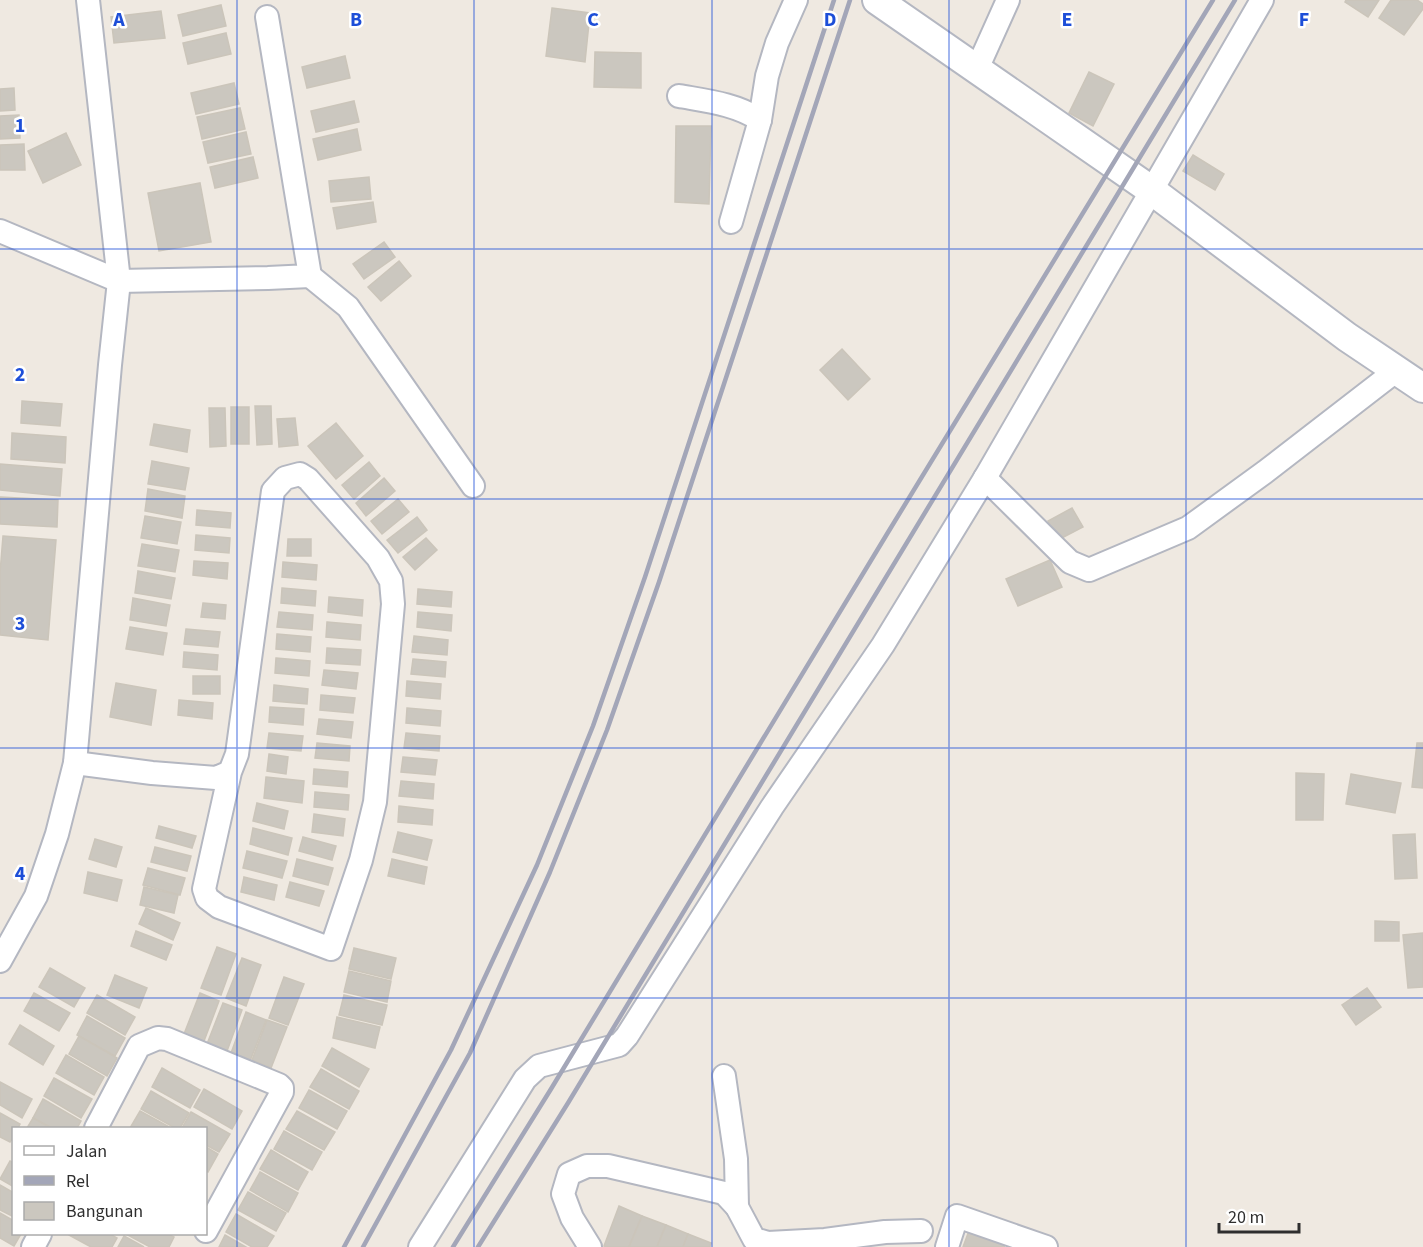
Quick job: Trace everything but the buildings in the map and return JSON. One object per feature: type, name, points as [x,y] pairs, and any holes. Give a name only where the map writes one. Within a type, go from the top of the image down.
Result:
[{"type":"street","points":[[0,961],[36,896],[57,834],[75,763],[119,281],[88,0]]},
{"type":"street","points":[[731,222],[760,120],[777,43],[796,0]]},
{"type":"street","points":[[976,69],[1008,0]]},
{"type":"street","points":[[420,1247],[525,1079],[539,1066],[619,1045],[627,1036],[772,807],[883,645],[985,478],[1262,0]]},
{"type":"street","points":[[882,3],[1151,190],[1347,337],[1423,388]]},
{"type":"street","points":[[267,16],[310,276]]},
{"type":"street","points":[[679,96],[736,108],[760,120]]},
{"type":"street","points":[[0,231],[119,281],[310,276],[348,307],[472,486]]},
{"type":"street","points":[[985,478],[1070,562],[1089,570],[1188,528],[1397,370]]},
{"type":"street","points":[[75,763],[216,778],[230,772],[237,754],[273,491],[285,478],[300,474],[309,479],[378,558],[392,581],[393,604],[375,802],[361,860],[331,949],[219,907],[207,898],[204,889],[230,772]]},
{"type":"street","points":[[97,1127],[139,1046],[158,1038],[166,1039],[279,1085],[282,1092],[207,1228]]},
{"type":"street","points":[[724,1076],[736,1159],[737,1207]]},
{"type":"street","points":[[590,1247],[572,1218],[563,1194],[568,1174],[587,1166],[608,1166],[724,1193],[737,1207],[754,1239],[768,1243],[825,1240],[885,1232],[921,1231]]},
{"type":"street","points":[[947,1247],[957,1216],[1046,1247]]},
{"type":"railway","points":[[344,1247],[451,1050],[537,865],[593,726],[645,577],[834,0]]},
{"type":"railway","points":[[363,1247],[470,1053],[550,872],[607,730],[659,582],[850,0]]},
{"type":"railway","points":[[453,1247],[1213,0]]},
{"type":"railway","points":[[478,1247],[568,1103],[1235,0]]}]
